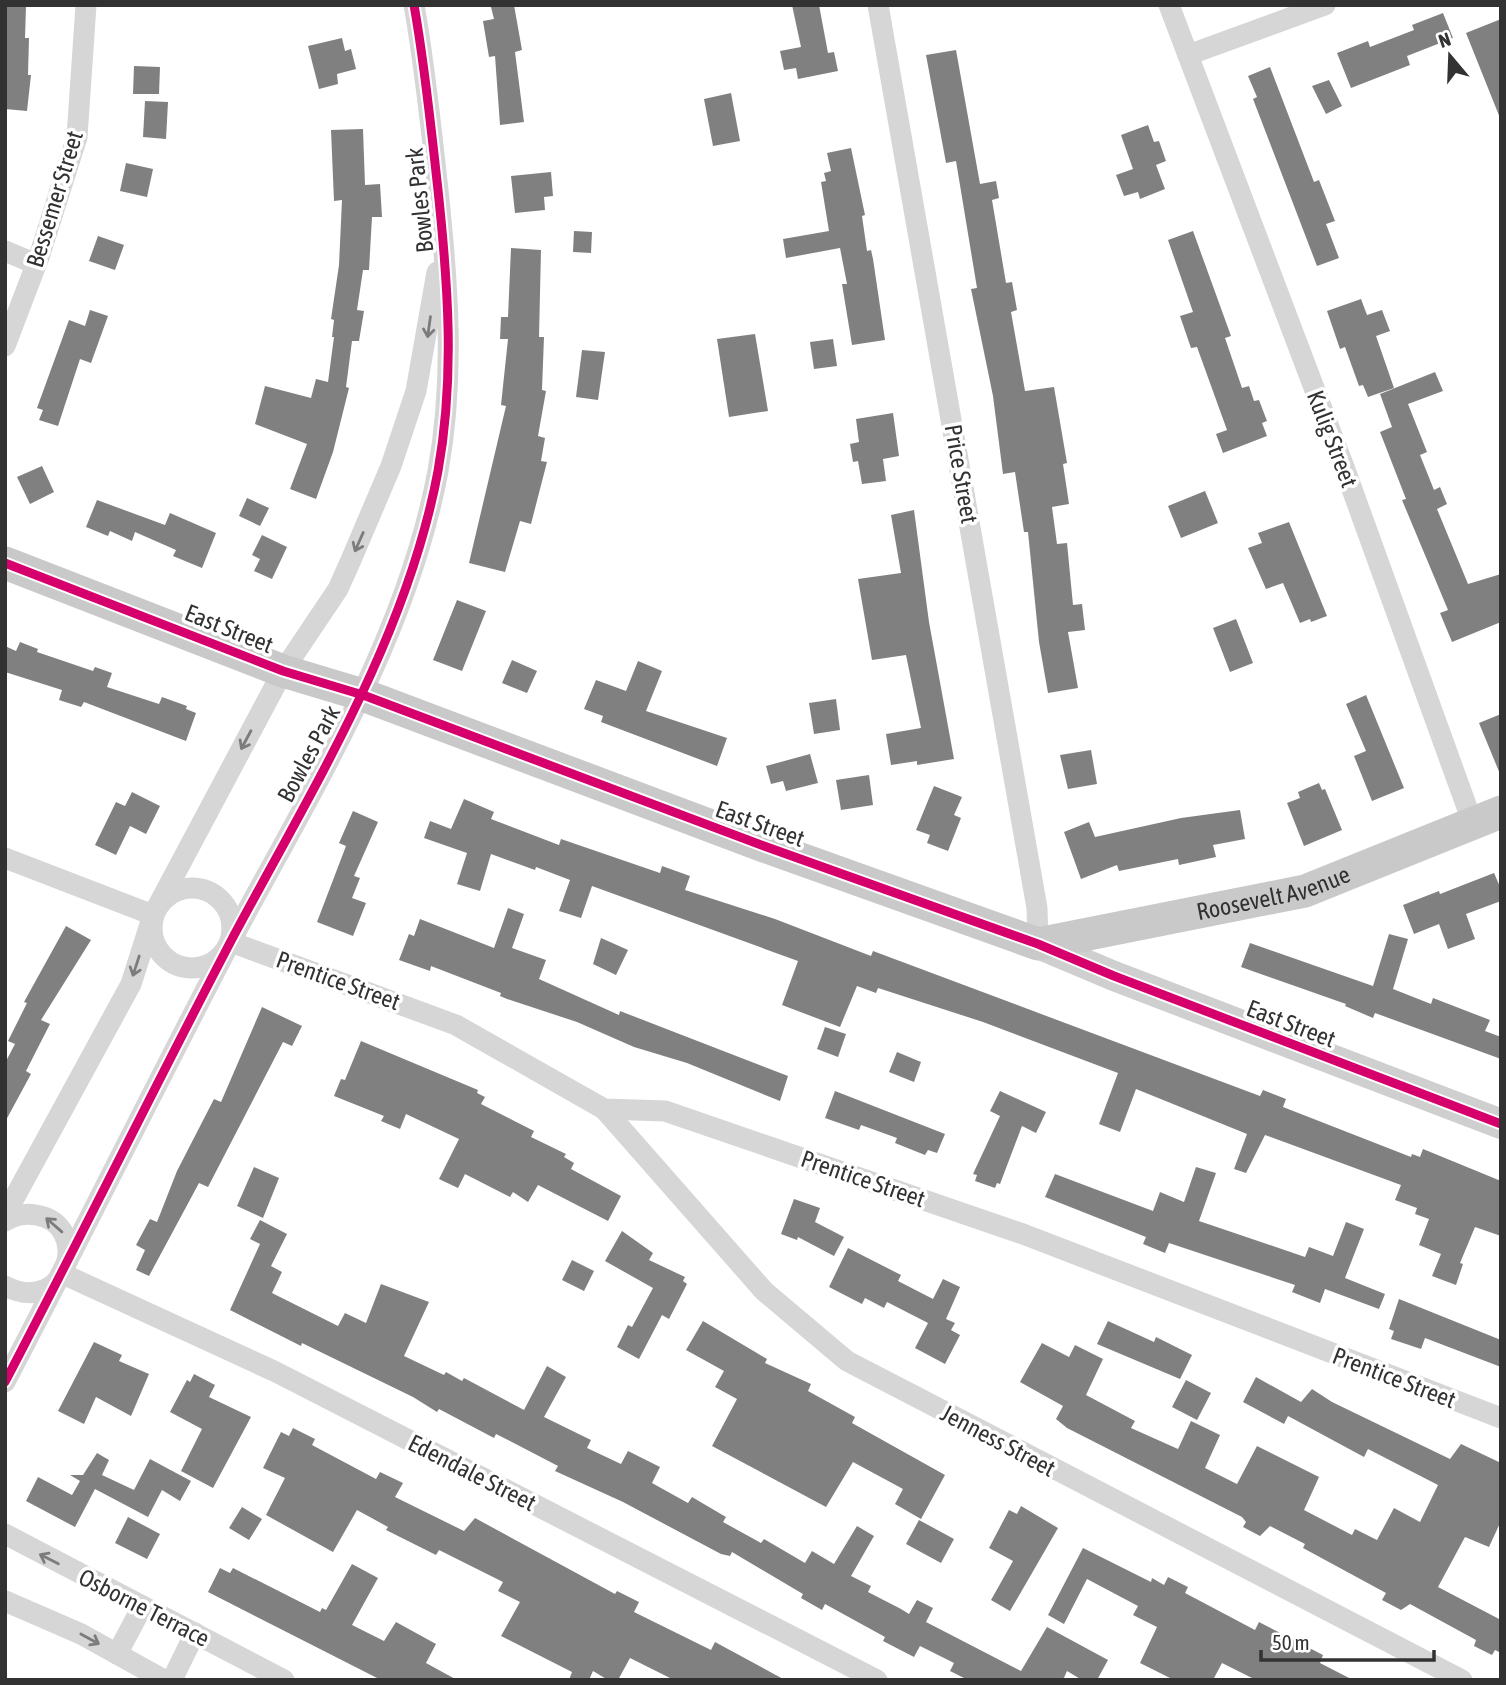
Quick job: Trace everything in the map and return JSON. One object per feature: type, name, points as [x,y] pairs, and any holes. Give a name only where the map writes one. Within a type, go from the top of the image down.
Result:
[{"type":"main road","name":"East Street","points":[[5,563],[282,671],[363,695],[751,841],[1038,944],[1126,981],[1501,1124]]},
{"type":"main road","name":"Roosevelt Avenue","points":[[1038,944],[1305,891],[1487,818]]},
{"type":"street","name":"Bessemer Street","points":[[5,346],[37,264],[77,137],[86,5]]},
{"type":"street","name":"Bowles Park","points":[[5,1382],[63,1274],[231,942],[363,695],[410,571],[437,472],[450,366],[443,235],[425,67],[414,5]]},
{"type":"street","name":"Price Street","points":[[878,5],[1037,908],[1038,944]]},
{"type":"street","name":"Kulig Street","points":[[1169,5],[1344,467],[1487,818]]},
{"type":"street","points":[[1188,55],[1325,5]]},
{"type":"street","name":"Bowles Park","points":[[5,1216],[131,984],[153,915],[282,671],[338,589],[391,466],[416,391],[443,235]]},
{"type":"street","points":[[5,251],[37,264]]},
{"type":"street","points":[[5,858],[153,915]]},
{"type":"street","points":[[190,888],[205,890],[219,898],[229,911],[233,926],[231,942],[219,960],[200,969],[178,967],[161,956],[151,936],[153,915],[161,902],[174,892],[190,888]]},
{"type":"street","name":"Prentice Street","points":[[231,942],[456,1025],[604,1109],[664,1111],[1023,1234],[1501,1418]]},
{"type":"street","name":"Jenness Street","points":[[604,1109],[764,1291],[847,1361],[1462,1680]]},
{"type":"street","points":[[5,1221],[26,1213],[40,1215],[63,1232],[68,1246],[68,1260],[63,1274],[55,1284],[30,1294],[5,1286]]},
{"type":"street","name":"Edendale Street","points":[[63,1274],[276,1372],[877,1680]]},
{"type":"street","name":"Osborne Terrace","points":[[5,1534],[284,1680]]},
{"type":"street","points":[[5,1601],[81,1634],[164,1680]]},
{"type":"street","points":[[117,1654],[142,1607]]},
{"type":"street","points":[[172,1680],[195,1633]]},
{"type":"building","points":[[514,5],[522,50],[515,52],[524,122],[500,125],[495,56],[489,57],[483,21],[494,19],[491,7]]},
{"type":"building","points":[[792,5],[819,5],[828,53],[834,52],[838,71],[798,79],[796,68],[784,70],[780,51],[801,47]]},
{"type":"building","points":[[5,6],[26,6],[25,38],[29,38],[28,75],[31,75],[27,111],[5,109]]},
{"type":"building","points":[[1443,13],[1453,38],[1407,56],[1410,65],[1351,88],[1337,53],[1368,41],[1370,47],[1414,30],[1412,25]]},
{"type":"building","points":[[1501,19],[1501,118],[1500,118],[1466,33]]},
{"type":"building","points":[[342,38],[345,51],[351,49],[356,69],[337,74],[338,84],[319,89],[308,46]]},
{"type":"building","points":[[956,50],[980,184],[996,181],[999,198],[992,200],[1006,283],[1012,282],[1017,310],[1011,312],[1025,391],[1054,387],[1067,463],[1063,464],[1069,504],[1052,507],[1057,544],[1067,543],[1073,605],[1082,604],[1085,630],[1068,632],[1078,688],[1048,693],[1039,642],[1028,532],[1024,532],[1015,472],[1003,474],[993,396],[971,289],[977,288],[956,161],[946,163],[926,55]]},
{"type":"building","points":[[134,66],[160,67],[159,94],[133,94]]},
{"type":"building","points":[[1270,67],[1314,182],[1319,180],[1335,221],[1326,224],[1339,258],[1317,266],[1253,99],[1257,97],[1248,76]]},
{"type":"building","points":[[1329,80],[1342,106],[1326,114],[1312,86]]},
{"type":"building","points":[[731,93],[740,141],[713,146],[704,99]]},
{"type":"building","points":[[145,101],[168,102],[166,139],[143,137]]},
{"type":"building","points":[[1148,125],[1154,142],[1159,141],[1166,161],[1156,165],[1165,189],[1140,199],[1138,192],[1124,196],[1116,175],[1133,169],[1121,135]]},
{"type":"building","points":[[363,129],[365,185],[380,184],[382,217],[372,217],[369,270],[363,270],[357,310],[364,311],[359,341],[352,341],[346,387],[349,388],[333,452],[316,499],[290,489],[307,444],[255,424],[265,386],[311,398],[316,379],[328,382],[334,337],[334,320],[331,319],[339,265],[342,200],[334,201],[331,130]]},
{"type":"building","points":[[851,148],[865,215],[862,216],[867,251],[871,250],[873,259],[885,340],[852,345],[842,284],[847,284],[840,248],[786,258],[783,239],[829,231],[821,182],[826,181],[824,173],[831,171],[827,153]]},
{"type":"building","points":[[126,163],[153,169],[147,197],[120,191]]},
{"type":"building","points":[[551,172],[553,196],[544,197],[545,210],[515,213],[511,176]]},
{"type":"building","points":[[574,231],[592,232],[591,253],[573,252]]},
{"type":"building","points":[[1193,231],[1231,336],[1225,338],[1242,388],[1249,386],[1254,401],[1259,400],[1267,421],[1262,423],[1267,436],[1223,453],[1216,434],[1227,430],[1197,347],[1191,348],[1180,316],[1193,312],[1168,240]]},
{"type":"building","points":[[98,236],[124,245],[115,270],[89,261]]},
{"type":"building","points":[[511,248],[541,250],[539,337],[544,337],[542,390],[546,391],[538,436],[545,438],[541,461],[547,462],[531,524],[520,521],[505,572],[469,563],[506,406],[501,405],[508,339],[500,339],[501,317],[508,317]]},
{"type":"building","points":[[1361,299],[1367,315],[1382,310],[1390,331],[1376,336],[1394,388],[1368,397],[1363,385],[1359,386],[1345,347],[1340,349],[1327,311]]},
{"type":"building","points":[[90,310],[108,316],[91,363],[80,359],[58,426],[39,420],[43,410],[37,408],[69,320],[85,326]]},
{"type":"building","points":[[755,334],[768,411],[729,417],[717,339]]},
{"type":"building","points":[[833,339],[837,366],[814,369],[810,342]]},
{"type":"building","points":[[582,350],[605,352],[598,400],[576,397]]},
{"type":"building","points":[[1435,372],[1443,391],[1408,404],[1427,452],[1420,455],[1434,490],[1440,487],[1447,504],[1437,509],[1468,584],[1501,574],[1501,622],[1452,642],[1440,613],[1448,610],[1402,500],[1406,499],[1380,432],[1392,427],[1380,394]]},
{"type":"building","points":[[893,413],[899,456],[883,459],[886,481],[862,484],[858,461],[853,462],[850,444],[859,442],[856,419]]},
{"type":"building","points":[[42,466],[54,492],[30,504],[17,477]]},
{"type":"building","points":[[1205,491],[1218,523],[1181,538],[1168,506]]},
{"type":"building","points":[[247,498],[269,508],[260,526],[239,516]]},
{"type":"building","points":[[97,500],[165,525],[170,513],[216,533],[202,568],[173,556],[176,550],[135,532],[132,541],[110,531],[108,536],[86,527]]},
{"type":"building","points":[[914,510],[929,622],[954,759],[917,765],[917,761],[891,765],[886,734],[921,728],[906,655],[872,660],[858,579],[901,573],[891,515]]},
{"type":"building","points":[[1289,522],[1327,616],[1311,622],[1310,619],[1300,623],[1283,583],[1266,589],[1248,548],[1262,543],[1258,533]]},
{"type":"building","points":[[262,535],[287,547],[272,579],[254,571],[260,559],[252,555]]},
{"type":"building","points":[[457,600],[486,611],[462,671],[433,660]]},
{"type":"building","points":[[1236,619],[1253,663],[1230,672],[1213,628]]},
{"type":"building","points":[[20,642],[38,649],[37,652],[93,671],[95,667],[112,673],[107,687],[159,704],[162,697],[187,706],[186,709],[196,713],[186,741],[84,702],[81,707],[59,700],[62,690],[5,672],[5,646],[16,651]]},
{"type":"building","points":[[512,660],[537,671],[527,693],[502,683]]},
{"type":"building","points":[[638,661],[662,671],[646,711],[727,738],[717,766],[601,722],[603,716],[584,709],[596,680],[626,691]]},
{"type":"building","points":[[1366,695],[1404,788],[1372,801],[1354,756],[1366,751],[1346,704]]},
{"type":"building","points":[[836,699],[840,730],[814,734],[809,703]]},
{"type":"building","points":[[1501,714],[1501,774],[1500,774],[1479,723]]},
{"type":"building","points":[[1091,750],[1097,784],[1068,789],[1060,755]]},
{"type":"building","points":[[810,754],[818,783],[786,791],[783,781],[771,784],[766,766]]},
{"type":"building","points":[[869,775],[873,805],[841,810],[836,780]]},
{"type":"building","points":[[1319,783],[1322,790],[1325,789],[1342,830],[1304,846],[1287,803],[1300,798],[1298,792]]},
{"type":"building","points":[[934,786],[962,797],[954,815],[961,818],[948,851],[927,843],[930,835],[916,830]]},
{"type":"building","points":[[132,792],[160,806],[146,834],[130,826],[116,855],[95,845],[116,802],[125,806]]},
{"type":"building","points":[[464,799],[494,812],[491,819],[559,845],[561,839],[660,873],[662,866],[690,876],[685,890],[775,919],[871,956],[873,951],[1260,1096],[1263,1090],[1286,1099],[1283,1107],[1411,1157],[1412,1154],[1420,1157],[1423,1149],[1501,1181],[1501,1236],[1475,1227],[1460,1263],[1463,1264],[1456,1285],[1432,1276],[1441,1254],[1419,1245],[1429,1219],[1415,1214],[1417,1208],[1395,1200],[1401,1185],[1265,1135],[1246,1173],[1234,1169],[1247,1134],[1136,1089],[1120,1132],[1099,1124],[1118,1073],[983,1022],[878,988],[876,993],[857,986],[840,1027],[782,1005],[798,961],[592,886],[581,918],[559,911],[570,880],[536,867],[535,870],[491,854],[480,891],[457,884],[467,853],[424,838],[430,821],[451,829]]},
{"type":"building","points":[[1240,810],[1245,839],[1213,845],[1216,857],[1179,865],[1178,859],[1119,871],[1117,865],[1081,879],[1064,832],[1089,822],[1095,837],[1181,818]]},
{"type":"building","points":[[353,811],[378,822],[354,876],[360,878],[352,898],[366,903],[353,936],[317,922],[346,846],[339,843]]},
{"type":"building","points":[[1494,873],[1501,889],[1501,901],[1466,914],[1475,939],[1448,949],[1439,924],[1414,934],[1403,905]]},
{"type":"building","points":[[508,908],[524,914],[512,948],[546,960],[539,979],[619,1015],[620,1011],[788,1076],[780,1101],[687,1063],[634,1047],[577,1022],[507,999],[500,996],[501,993],[431,966],[430,971],[399,960],[409,934],[414,936],[420,919],[494,948]]},
{"type":"building","points":[[66,926],[91,940],[41,1020],[50,1024],[26,1071],[31,1074],[5,1122],[5,1063],[15,1044],[8,1041],[27,1003],[24,1002]]},
{"type":"building","points":[[1389,934],[1408,939],[1393,989],[1431,1004],[1433,998],[1490,1020],[1485,1031],[1501,1037],[1501,1059],[1375,1013],[1373,1018],[1345,1006],[1346,1004],[1241,967],[1250,943],[1373,986]]},
{"type":"building","points":[[601,938],[628,950],[616,975],[593,964]]},
{"type":"building","points":[[262,1007],[302,1026],[292,1046],[283,1042],[208,1187],[199,1183],[149,1276],[136,1270],[145,1250],[136,1245],[150,1219],[157,1222],[177,1171],[214,1099],[221,1102]]},
{"type":"building","points":[[825,1027],[846,1034],[838,1057],[817,1049]]},
{"type":"building","points":[[361,1041],[478,1090],[477,1093],[485,1097],[481,1104],[534,1131],[531,1137],[566,1154],[564,1157],[574,1163],[571,1169],[621,1196],[608,1221],[538,1185],[528,1202],[513,1192],[510,1197],[465,1174],[458,1188],[439,1179],[459,1139],[406,1114],[400,1129],[381,1121],[384,1116],[334,1096],[341,1079],[345,1080]]},
{"type":"building","points":[[897,1052],[921,1062],[914,1082],[889,1072]]},
{"type":"building","points":[[835,1091],[945,1134],[937,1153],[928,1150],[925,1155],[895,1143],[897,1138],[861,1125],[859,1130],[825,1118]]},
{"type":"building","points":[[1000,1091],[1046,1112],[1036,1133],[1022,1126],[1000,1184],[997,1183],[995,1188],[975,1181],[977,1175],[973,1174],[1000,1116],[990,1111]]},
{"type":"building","points":[[254,1167],[279,1178],[263,1218],[237,1206]]},
{"type":"building","points":[[1196,1167],[1216,1173],[1199,1221],[1305,1257],[1309,1247],[1333,1256],[1346,1222],[1364,1229],[1345,1278],[1385,1294],[1379,1309],[1325,1289],[1320,1303],[1292,1292],[1295,1285],[1169,1243],[1165,1253],[1143,1244],[1146,1237],[1045,1197],[1055,1174],[1153,1211],[1160,1192],[1184,1202]]},
{"type":"building","points":[[794,1199],[820,1208],[815,1222],[844,1237],[834,1256],[798,1237],[797,1240],[781,1234]]},
{"type":"building","points":[[260,1220],[287,1234],[271,1266],[282,1272],[272,1293],[338,1326],[345,1313],[366,1323],[381,1284],[429,1302],[404,1356],[444,1375],[446,1372],[462,1381],[464,1378],[524,1410],[547,1366],[566,1377],[544,1417],[591,1440],[587,1448],[621,1464],[628,1451],[660,1467],[652,1483],[688,1503],[692,1497],[726,1517],[723,1522],[761,1543],[764,1539],[805,1563],[812,1551],[834,1564],[857,1526],[874,1536],[851,1576],[871,1586],[868,1592],[909,1614],[917,1600],[933,1608],[926,1622],[1021,1671],[1047,1627],[1108,1660],[1097,1680],[1082,1680],[1067,1671],[1063,1680],[968,1680],[950,1671],[954,1663],[920,1646],[914,1657],[883,1641],[885,1637],[825,1604],[822,1610],[801,1598],[803,1594],[732,1552],[730,1556],[721,1554],[623,1502],[555,1471],[558,1466],[496,1434],[494,1438],[439,1409],[437,1412],[413,1397],[230,1310],[260,1244],[250,1239]]},
{"type":"building","points":[[622,1231],[653,1253],[649,1260],[685,1277],[683,1281],[687,1284],[669,1319],[662,1315],[639,1359],[617,1347],[628,1325],[632,1327],[653,1288],[605,1261]]},
{"type":"building","points":[[848,1248],[901,1275],[898,1281],[933,1299],[943,1279],[960,1287],[946,1319],[955,1323],[951,1330],[960,1335],[945,1364],[915,1348],[928,1323],[887,1302],[884,1308],[865,1298],[862,1304],[829,1287]]},
{"type":"building","points":[[572,1260],[594,1271],[584,1291],[562,1280]]},
{"type":"building","points":[[1399,1299],[1501,1340],[1501,1367],[1425,1338],[1421,1349],[1391,1339],[1394,1331],[1389,1329]]},
{"type":"building","points":[[703,1321],[767,1359],[765,1363],[811,1384],[808,1391],[855,1417],[852,1423],[945,1475],[921,1519],[895,1504],[903,1489],[853,1462],[826,1507],[712,1446],[737,1399],[715,1387],[724,1371],[686,1350]]},
{"type":"building","points":[[1108,1321],[1154,1342],[1156,1337],[1192,1355],[1180,1379],[1097,1344]]},
{"type":"building","points":[[94,1342],[122,1355],[119,1361],[149,1374],[131,1416],[96,1397],[84,1424],[58,1411]]},
{"type":"building","points":[[1042,1343],[1069,1357],[1075,1345],[1103,1359],[1086,1395],[1135,1421],[1131,1428],[1178,1449],[1191,1421],[1220,1435],[1205,1468],[1237,1484],[1257,1446],[1319,1477],[1304,1510],[1352,1535],[1355,1529],[1377,1540],[1394,1508],[1420,1522],[1438,1485],[1368,1449],[1364,1457],[1288,1416],[1284,1424],[1243,1402],[1256,1377],[1301,1402],[1312,1389],[1332,1402],[1450,1459],[1461,1444],[1501,1463],[1501,1521],[1489,1547],[1465,1537],[1438,1587],[1501,1620],[1501,1653],[1495,1650],[1492,1655],[1474,1646],[1476,1640],[1410,1604],[1401,1610],[1382,1600],[1386,1593],[1303,1548],[1305,1544],[1270,1526],[1260,1536],[1243,1527],[1246,1522],[1242,1517],[1067,1428],[1056,1419],[1063,1406],[1020,1382]]},
{"type":"building","points":[[194,1374],[215,1385],[209,1397],[251,1417],[213,1488],[181,1471],[202,1429],[170,1412],[187,1380],[190,1382]]},
{"type":"building","points":[[1186,1380],[1211,1393],[1197,1420],[1172,1407]]},
{"type":"building","points":[[293,1428],[315,1439],[312,1445],[376,1479],[380,1472],[403,1483],[395,1497],[464,1531],[475,1518],[615,1594],[617,1591],[639,1602],[634,1612],[711,1650],[715,1642],[785,1680],[674,1680],[630,1658],[618,1680],[608,1680],[593,1671],[589,1680],[569,1680],[572,1672],[501,1636],[520,1602],[498,1591],[503,1582],[439,1550],[436,1555],[386,1530],[388,1527],[357,1510],[333,1552],[266,1515],[285,1478],[263,1468],[281,1432],[289,1436]]},
{"type":"building","points":[[97,1453],[109,1460],[102,1475],[134,1490],[150,1459],[191,1481],[180,1501],[162,1490],[148,1517],[95,1489],[75,1527],[26,1501],[38,1477],[72,1495],[80,1481],[70,1475],[83,1475]]},
{"type":"building","points":[[1021,1506],[1058,1528],[1010,1611],[991,1600],[1013,1561],[989,1548],[1009,1510],[1017,1514]]},
{"type":"building","points":[[242,1507],[262,1519],[249,1540],[229,1528]]},
{"type":"building","points":[[128,1517],[160,1534],[147,1559],[115,1543]]},
{"type":"building","points":[[919,1520],[954,1539],[941,1563],[906,1544]]},
{"type":"building","points":[[1083,1548],[1151,1582],[1152,1578],[1164,1585],[1168,1577],[1188,1587],[1185,1593],[1255,1630],[1259,1622],[1323,1655],[1320,1663],[1353,1680],[1256,1680],[1222,1663],[1213,1680],[1174,1680],[1140,1663],[1157,1627],[1133,1615],[1138,1606],[1087,1579],[1064,1624],[1048,1615]]},
{"type":"building","points":[[352,1564],[378,1578],[352,1625],[384,1641],[396,1622],[436,1644],[426,1663],[457,1680],[381,1680],[208,1592],[220,1568],[230,1573],[233,1568],[320,1612],[322,1608],[326,1610]]},
{"type":"cycle path","points":[[5,1382],[203,994],[353,712],[404,594],[423,533],[438,471],[443,436],[447,401],[448,330],[438,190],[414,5]]},
{"type":"cycle path","points":[[5,563],[283,671],[363,695],[764,846],[1038,944],[1114,976],[1501,1124]]}]
